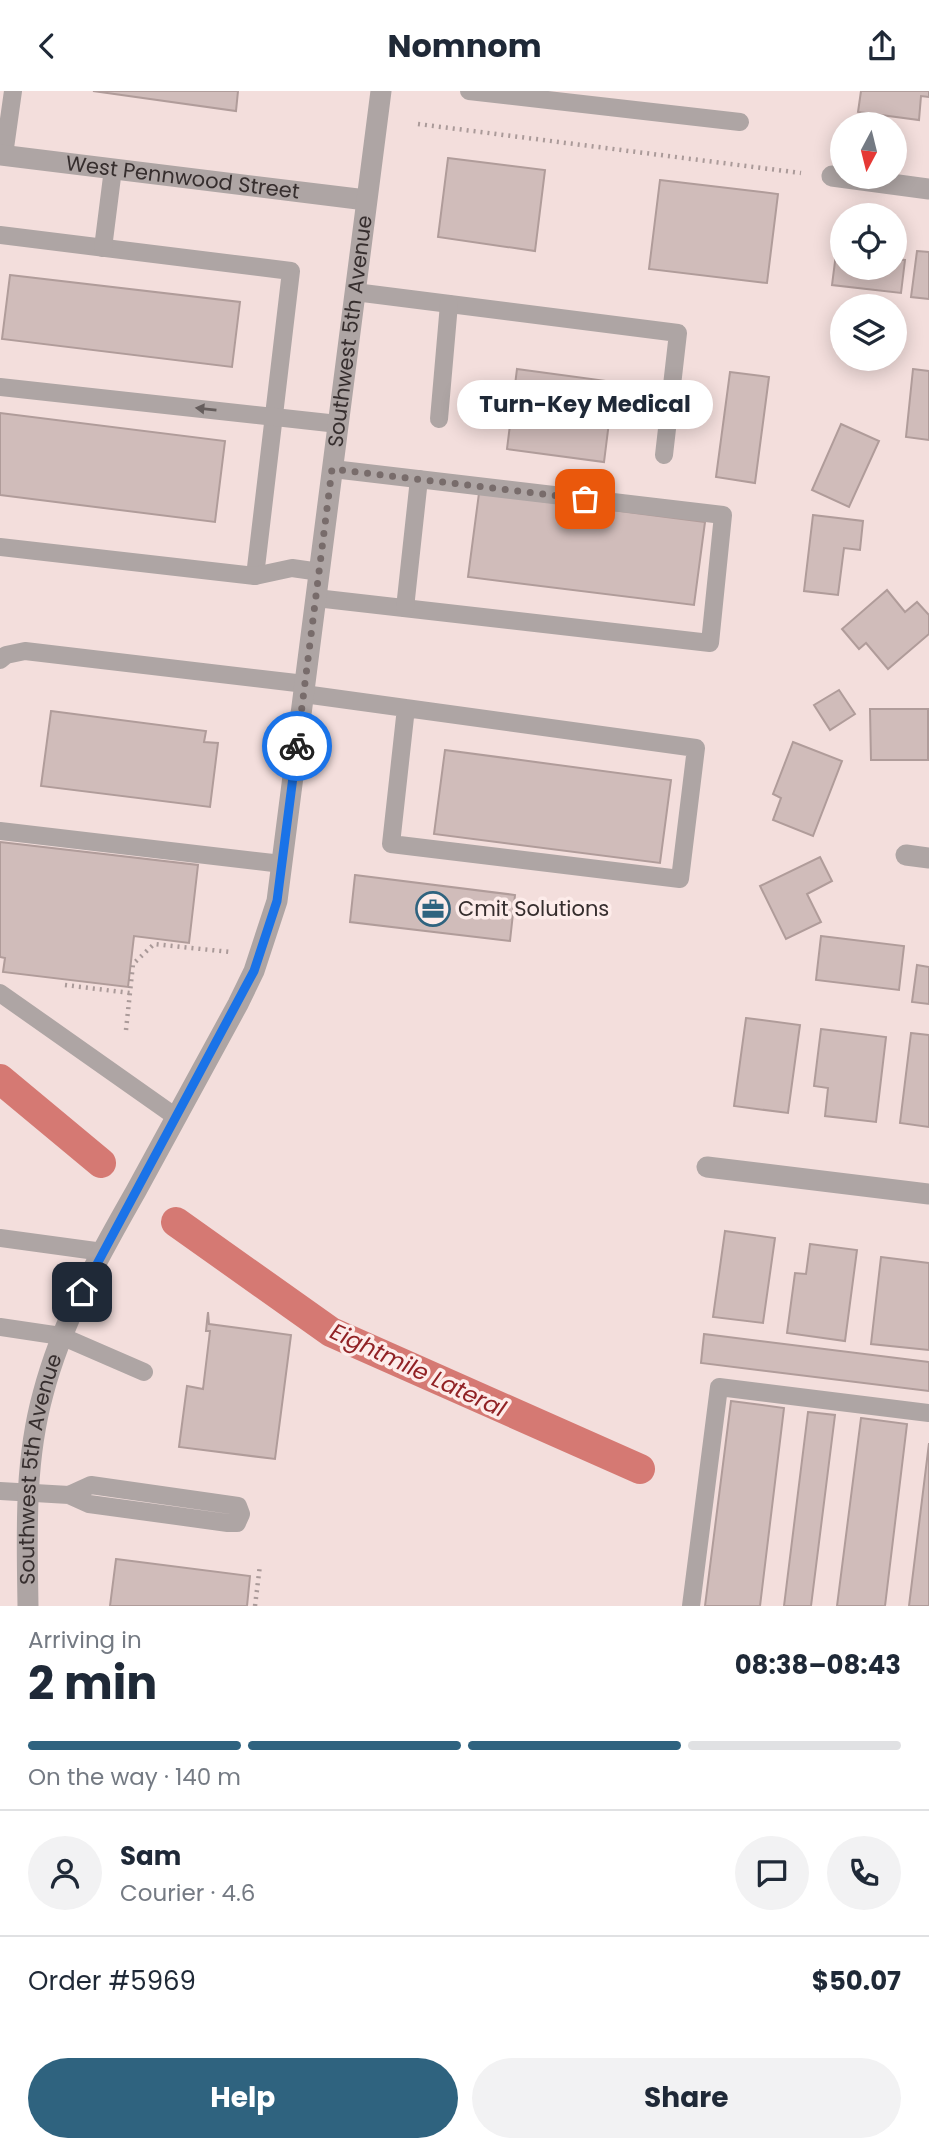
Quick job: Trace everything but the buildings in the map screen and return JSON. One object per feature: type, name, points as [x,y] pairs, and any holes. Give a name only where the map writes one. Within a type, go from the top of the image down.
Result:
[{"type":"street","name":"Southwest 5th Avenue","points":[[28,1606],[28,1490],[42,1396],[61,1336],[103,1252],[254,971],[277,901],[381,91]]},
{"type":"street","name":"West Pennwood Street","points":[[2,155],[366,200]]},
{"type":"street","points":[[907,185],[929,188]]},
{"type":"street","points":[[906,855],[929,858]]},
{"type":"street","points":[[707,1167],[929,1194]]},
{"type":"lane","points":[[2,155],[13,91]]},
{"type":"lane","points":[[469,91],[740,122]]},
{"type":"lane","points":[[103,248],[113,169]]},
{"type":"lane","points":[[0,235],[291,271],[255,576]]},
{"type":"lane","points":[[355,292],[678,333],[664,455]]},
{"type":"lane","points":[[439,419],[449,305]]},
{"type":"lane","points":[[0,387],[338,424]]},
{"type":"lane","points":[[316,598],[710,643],[723,515],[332,469]]},
{"type":"lane","points":[[405,608],[419,479]]},
{"type":"lane","points":[[0,547],[255,576],[292,568],[320,572]]},
{"type":"lane","points":[[0,660],[6,655],[25,651],[305,689],[406,708],[696,748],[680,879],[391,844],[406,708]]},
{"type":"lane","points":[[0,831],[282,864]]},
{"type":"lane","points":[[0,993],[176,1117]]},
{"type":"lane","points":[[0,1238],[103,1252]]},
{"type":"lane","points":[[0,1327],[61,1336],[144,1372]]},
{"type":"lane","points":[[691,1606],[719,1387],[929,1413]]},
{"type":"lane","points":[[0,1491],[28,1490],[69,1495],[89,1504],[228,1523],[237,1523],[242,1514],[238,1506],[92,1485],[69,1495]]},
{"type":"path","points":[[418,124],[801,173]]},
{"type":"path","points":[[126,1030],[133,964],[154,944],[230,952]]},
{"type":"path","points":[[65,985],[130,993]]},
{"type":"path","points":[[255,1606],[260,1565]]},
{"type":"waterway","name":"Eightmile Lateral","points":[[0,1079],[101,1163]]},
{"type":"waterway","name":"Eightmile Lateral","points":[[176,1222],[331,1332],[640,1469]]},
{"type":"way so far","points":[[297,746],[332,469],[585,499]]},
{"type":"place","name":"Turn-Key Medical","points":[[585,499]]},
{"type":"place","name":"Cmit Solutions","points":[[433,909]]},
{"type":"route","points":[[82,1292],[254,971],[277,901],[297,746]]}]
